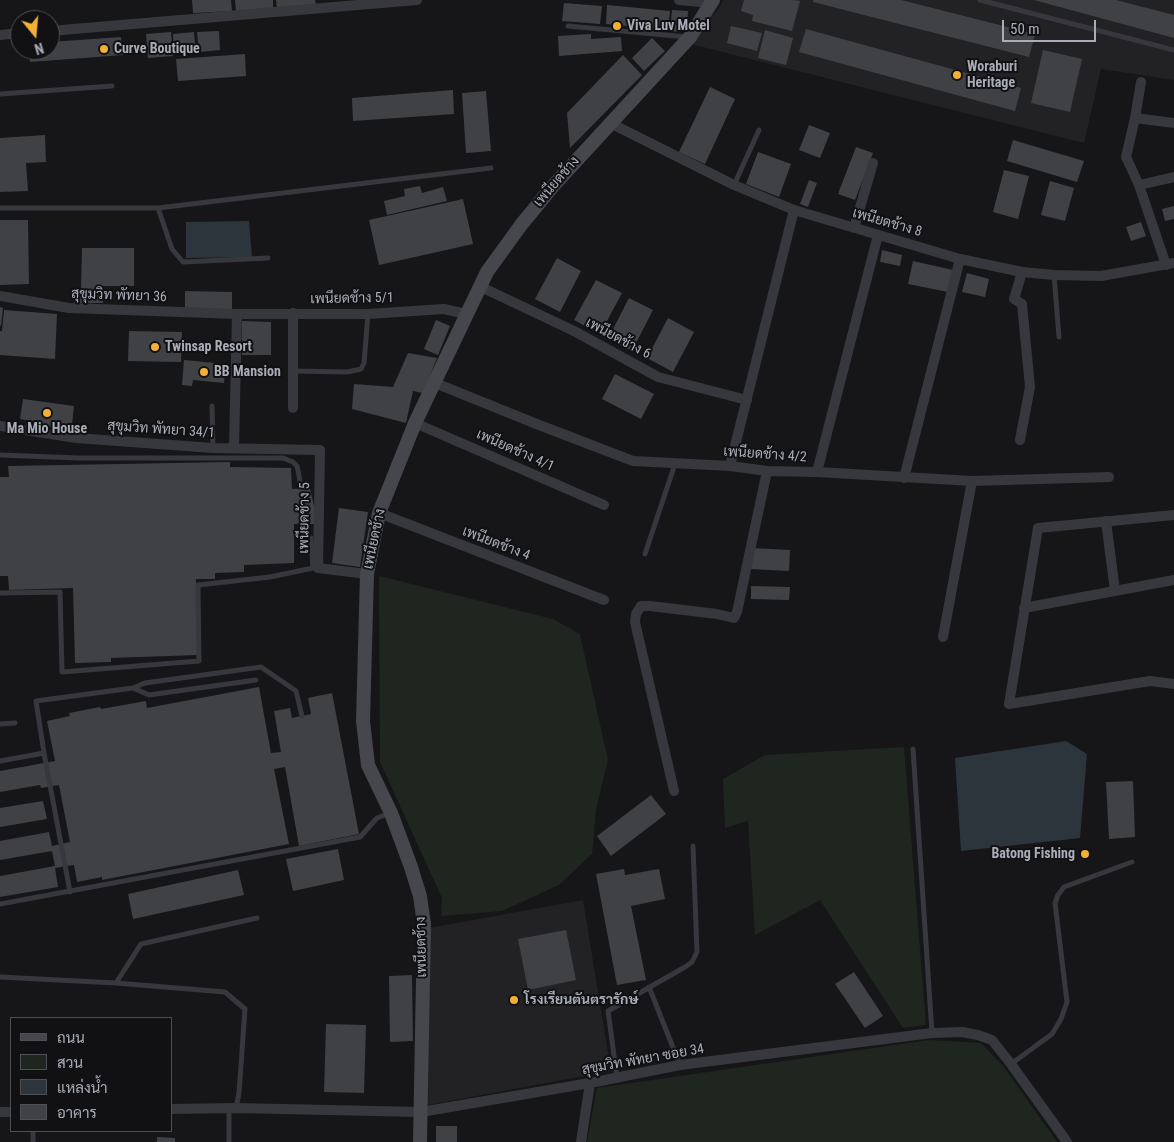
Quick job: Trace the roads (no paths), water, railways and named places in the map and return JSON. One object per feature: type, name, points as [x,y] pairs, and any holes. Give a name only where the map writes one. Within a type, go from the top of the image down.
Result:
[{"type":"street","points":[[60,30],[417,0]]},
{"type":"street","points":[[679,0],[713,1]]},
{"type":"street","name":"เพนียดช้าง","points":[[420,1142],[424,924],[420,896],[411,868],[391,813],[368,765],[363,721],[367,574],[378,513],[415,422],[487,272],[521,225],[553,186],[690,37],[713,1]]},
{"type":"street","points":[[1141,82],[1126,157],[1170,264]]},
{"type":"street","points":[[1135,118],[1174,123]]},
{"type":"street","name":"เพนียดช้าง 8","points":[[610,123],[734,185],[794,210],[960,258],[1022,272],[1054,275],[1101,276],[1170,264]]},
{"type":"street","points":[[854,228],[873,163]]},
{"type":"street","points":[[1139,185],[1174,177]]},
{"type":"street","points":[[730,466],[794,210]]},
{"type":"street","points":[[817,472],[878,235]]},
{"type":"street","points":[[904,478],[960,258]]},
{"type":"street","points":[[1020,440],[1030,386],[1022,304],[1014,299],[1022,272]]},
{"type":"street","name":"เพนียดช้าง 6","points":[[481,287],[574,331],[658,377],[747,400]]},
{"type":"street","name":"สุขุมวิท พัทยา 36","points":[[0,296],[69,308],[237,314]]},
{"type":"street","name":"เพนียดช้าง 5/1","points":[[237,314],[368,314],[444,309],[466,314]]},
{"type":"street","points":[[292,408],[293,313]]},
{"type":"street","points":[[234,448],[237,314]]},
{"type":"street","name":"เพนียดช้าง 4/2","points":[[435,383],[633,461],[730,466],[767,471],[972,481],[1109,477]]},
{"type":"street","name":"เพนียดช้าง 4/1","points":[[415,422],[604,505]]},
{"type":"street","name":"สุขุมวิท พัทยา 34/1","points":[[0,426],[76,438],[213,448],[320,450]]},
{"type":"street","name":"เพนียดช้าง 5","points":[[320,450],[318,568],[367,574]]},
{"type":"street","points":[[674,791],[635,622],[636,614],[641,606],[650,606],[717,614],[734,618],[738,612],[767,471]]},
{"type":"street","points":[[943,637],[972,481]]},
{"type":"street","name":"เพนียดช้าง 4","points":[[378,513],[604,600]]},
{"type":"street","points":[[1174,515],[1038,528],[1009,704],[1150,681],[1174,684]]},
{"type":"street","points":[[1106,521],[1115,591]]},
{"type":"street","points":[[1024,608],[1174,580]]},
{"type":"street","name":"สุขุมวิท พัทยา ซอย 34","points":[[172,1109],[233,1108],[421,1112],[590,1083],[680,1065],[932,1033],[962,1032],[992,1040],[1067,1142]]},
{"type":"street","points":[[581,1142],[590,1083]]},
{"type":"lane","points":[[980,0],[1174,50]]},
{"type":"lane","points":[[568,26],[690,37]]},
{"type":"lane","points":[[0,94],[112,86]]},
{"type":"lane","points":[[734,185],[759,130]]},
{"type":"lane","points":[[0,208],[158,208],[491,168]]},
{"type":"lane","points":[[158,208],[172,249],[183,262],[268,258]]},
{"type":"lane","points":[[1054,275],[1059,337]]},
{"type":"lane","points":[[293,371],[347,372],[361,368],[364,363],[368,314]]},
{"type":"lane","points":[[212,406],[213,448]]},
{"type":"lane","points":[[0,455],[79,458],[283,458],[297,466],[300,481]]},
{"type":"lane","points":[[645,554],[675,464]]},
{"type":"lane","points":[[0,594],[60,592],[62,672],[199,661],[198,586],[270,577],[313,568],[311,538]]},
{"type":"lane","points":[[70,892],[36,701],[133,688],[145,683],[261,667],[296,691],[302,716]]},
{"type":"lane","points":[[133,688],[149,695],[256,680]]},
{"type":"lane","points":[[0,724],[15,723]]},
{"type":"lane","points":[[914,749],[932,1033]]},
{"type":"lane","points":[[0,761],[44,753]]},
{"type":"lane","points":[[0,904],[360,837],[377,818],[391,813]]},
{"type":"lane","points":[[617,1078],[608,1011],[685,967],[692,962],[697,952],[693,846]]},
{"type":"lane","points":[[1011,1064],[1052,1034],[1061,1019],[1067,1002],[1055,904],[1058,895],[1064,887],[1132,862]]},
{"type":"lane","points":[[116,984],[141,944],[257,918]]},
{"type":"lane","points":[[0,977],[225,992],[245,1009],[239,1093],[233,1108],[229,1142]]},
{"type":"lane","points":[[649,987],[680,1065]]},
{"type":"water","points":[[249,221],[252,257],[186,258],[186,222]]},
{"type":"water","points":[[1066,741],[1087,754],[1080,838],[961,851],[955,758]]},
{"type":"place","name":"Viva Luv Motel","points":[[617,26]]},
{"type":"place","name":"Curve Boutique","points":[[104,49]]},
{"type":"place","name":"Woraburi Heritage","points":[[957,75]]},
{"type":"place","name":"Twinsap Resort","points":[[155,347]]},
{"type":"place","name":"BB Mansion","points":[[204,372]]},
{"type":"place","name":"Ma Mio House","points":[[47,413]]},
{"type":"place","name":"Batong Fishing","points":[[1085,854]]},
{"type":"place","name":"โรงเรียนตันตรารักษ์","points":[[514,1000]]}]
